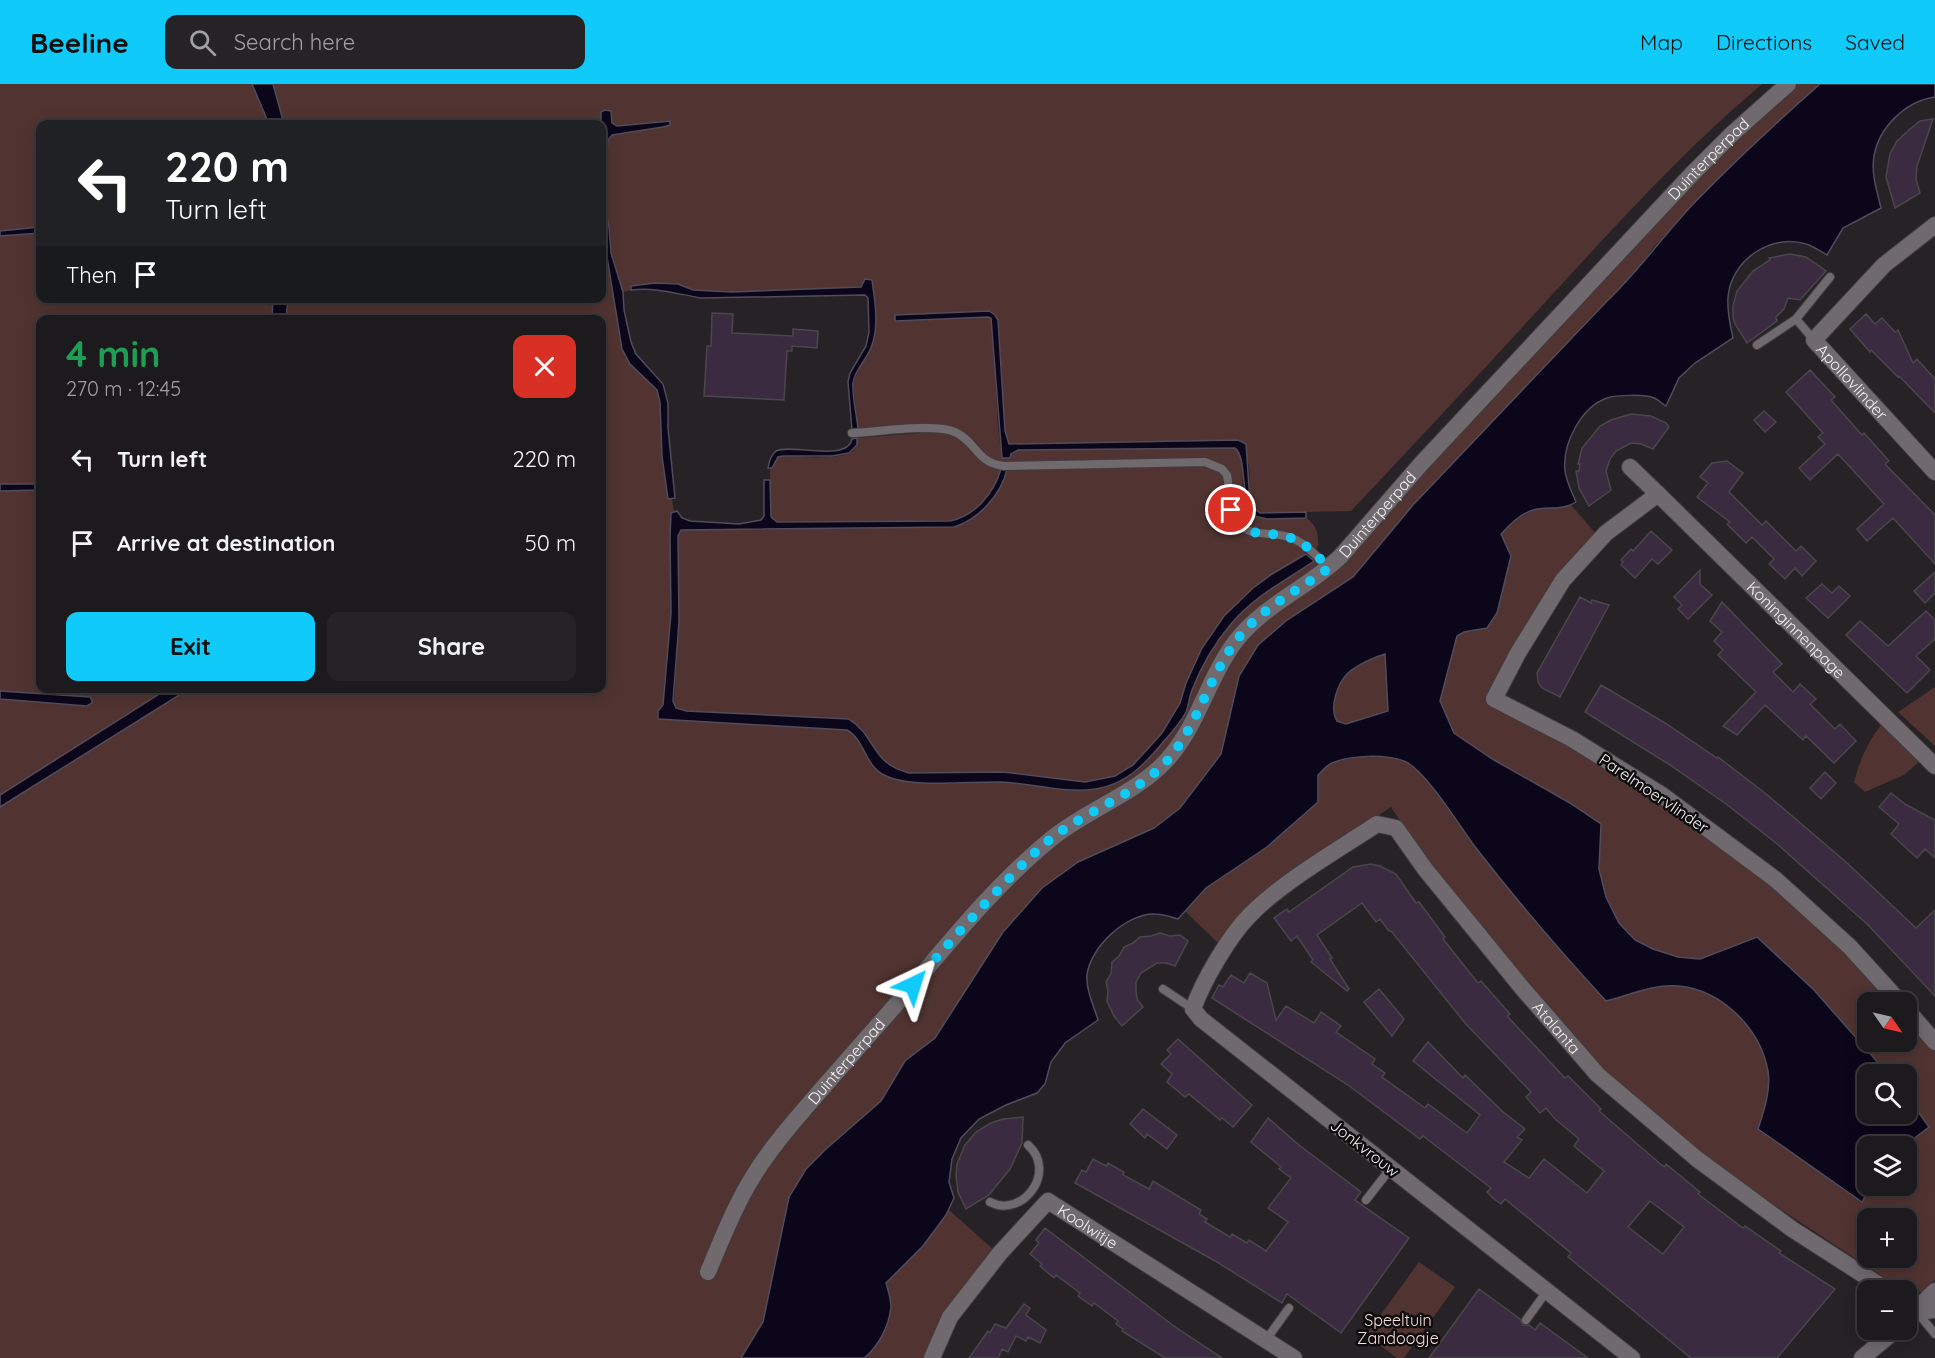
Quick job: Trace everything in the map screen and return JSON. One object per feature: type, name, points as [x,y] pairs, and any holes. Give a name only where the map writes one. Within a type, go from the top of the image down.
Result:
[{"type":"street","name":"Duinterperpad","points":[[708,1272],[739,1200],[774,1145],[934,960],[1019,868],[1051,838],[1129,791],[1151,776],[1166,761],[1193,723],[1225,657],[1245,630],[1274,605],[1329,568],[1428,457],[1692,174],[1788,84]]},
{"type":"street","name":"Apollovlinder","points":[[1935,225],[1884,265],[1814,340],[1935,472]]},
{"type":"street","name":"Koninginnenpage","points":[[1630,467],[1935,766]]},
{"type":"street","name":"Parelmoervlinder","points":[[1658,494],[1606,533],[1563,580],[1518,653],[1494,699],[1572,739],[1672,802],[1775,879],[1850,947],[1891,992]]},
{"type":"street","name":"Atalanta","points":[[1193,1009],[1199,993],[1230,943],[1255,910],[1287,885],[1377,824],[1396,828],[1425,869],[1523,989],[1598,1075],[1697,1159],[1792,1229],[1871,1280]]},
{"type":"street","name":"Jonkvrouw","points":[[1193,1009],[1201,1019],[1632,1358]]},
{"type":"street","points":[[1917,1022],[1935,1042]]},
{"type":"street","name":"Koolwitje","points":[[932,1358],[950,1317],[1000,1253],[1047,1201],[1294,1358]]},
{"type":"street","points":[[1917,1307],[1935,1291]]},
{"type":"street","points":[[1917,1312],[1935,1310]]},
{"type":"street","points":[[1862,1358],[1884,1340]]},
{"type":"lane","points":[[1757,345],[1796,319],[1830,277]]},
{"type":"lane","points":[[1796,319],[1814,340]]},
{"type":"lane","points":[[852,433],[946,429],[963,436],[981,458],[1004,466],[1205,462],[1214,465],[1227,475],[1231,510],[1240,526],[1258,533],[1291,537],[1302,543],[1329,568]]},
{"type":"lane","points":[[1163,988],[1193,1009]]},
{"type":"lane","points":[[990,1202],[999,1207],[1009,1206],[1021,1201],[1033,1190],[1038,1179],[1040,1161],[1036,1152],[1028,1145]]},
{"type":"lane","points":[[1366,1200],[1391,1168]]},
{"type":"lane","points":[[1033,1190],[1047,1201]]},
{"type":"lane","points":[[1526,1320],[1547,1291]]},
{"type":"lane","points":[[1266,1340],[1289,1308]]},
{"type":"lane","points":[[1917,1319],[1935,1334]]},
{"type":"green space","points":[[0,84],[252,84],[267,120],[36,120],[36,303],[273,303],[272,315],[36,315],[36,693],[161,693],[0,795]]},
{"type":"green space","points":[[273,84],[1762,84],[1706,134],[1653,187],[1351,511],[1260,513],[1251,504],[1248,463],[1238,440],[1009,444],[1005,431],[1000,351],[993,313],[989,311],[895,315],[895,321],[992,318],[998,428],[1002,458],[1010,458],[1018,450],[1235,448],[1242,457],[1244,495],[1256,517],[1306,518],[1312,523],[1317,533],[1318,546],[1315,550],[1292,533],[1253,528],[1242,522],[1236,514],[1232,478],[1228,470],[1219,463],[1205,458],[1006,462],[989,457],[964,432],[948,425],[923,424],[858,430],[853,383],[875,333],[875,303],[865,284],[861,287],[732,292],[692,290],[678,284],[631,286],[631,290],[623,292],[611,253],[606,214],[608,140],[612,135],[644,130],[612,123],[606,130],[606,120],[283,120]]},
{"type":"green space","points":[[1794,84],[1820,84],[1776,123],[1695,202],[1652,249],[1630,280],[1607,301],[1413,505],[1353,577],[1287,620],[1258,645],[1239,676],[1221,754],[1180,808],[1154,828],[1078,862],[1042,888],[1003,932],[935,1038],[905,1061],[881,1101],[806,1169],[789,1197],[763,1322],[741,1358],[0,1358],[0,807],[183,693],[606,693],[606,315],[286,315],[288,303],[606,303],[606,251],[622,349],[630,364],[657,390],[660,402],[662,456],[668,499],[672,499],[674,512],[671,513],[670,524],[671,613],[663,705],[658,711],[658,719],[847,730],[858,740],[878,771],[895,779],[909,782],[1001,782],[1072,790],[1096,789],[1117,783],[1134,772],[1150,758],[1176,727],[1186,712],[1192,690],[1209,656],[1225,631],[1240,614],[1260,597],[1314,561],[1319,565],[1318,571],[1271,603],[1249,621],[1230,642],[1191,717],[1162,759],[1135,782],[1060,826],[1028,854],[960,924],[793,1116],[753,1171],[732,1209],[705,1270],[713,1272],[744,1200],[772,1155],[973,922],[1031,862],[1052,844],[1081,823],[1142,787],[1169,764],[1198,721],[1228,660],[1247,634],[1279,607],[1334,572],[1348,560],[1374,523],[1424,467],[1695,176]]},
{"type":"green space","points":[[934,432],[955,438],[982,461],[1001,469],[986,498],[969,516],[955,521],[932,523],[777,522],[771,517],[770,469],[778,457],[846,455],[856,446],[857,438]]},
{"type":"green space","points":[[1204,466],[1218,471],[1225,480],[1228,509],[1233,524],[1239,530],[1247,534],[1293,543],[1306,554],[1253,588],[1224,616],[1202,648],[1186,683],[1180,703],[1162,733],[1133,765],[1115,776],[1085,782],[1002,772],[909,773],[887,763],[865,734],[849,719],[686,711],[678,710],[674,705],[679,622],[678,536],[684,528],[734,530],[954,527],[980,512],[993,496],[1007,469]]},
{"type":"green space","points":[[1571,505],[1598,536],[1496,683],[1512,716],[1541,733],[1579,748],[1766,877],[1886,992],[1857,992],[1857,1039],[1814,990],[1757,938],[1700,959],[1678,957],[1635,940],[1619,923],[1606,897],[1599,869],[1601,824],[1494,760],[1454,733],[1440,701],[1457,636],[1464,632],[1475,631],[1504,543],[1501,534],[1511,523],[1533,510]]},
{"type":"green space","points":[[1385,653],[1388,711],[1346,724],[1337,721],[1334,703],[1344,678],[1356,667]]},
{"type":"green space","points":[[1935,687],[1935,745],[1934,745],[1898,712]]},
{"type":"green space","points":[[1881,725],[1920,761],[1904,775],[1865,792],[1854,782],[1864,752]]},
{"type":"green space","points":[[1387,757],[1404,761],[1434,788],[1494,871],[1606,1001],[1651,988],[1678,986],[1694,989],[1724,1003],[1748,1026],[1764,1055],[1768,1071],[1769,1086],[1759,1130],[1857,1186],[1857,1196],[1917,1196],[1917,1136],[1929,1127],[1917,1110],[1917,1064],[1879,1064],[1869,1052],[1917,1052],[1917,1027],[1935,1050],[1935,1280],[1922,1292],[1917,1292],[1917,1280],[1888,1280],[1870,1268],[1917,1268],[1917,1208],[1857,1208],[1857,1260],[1735,1179],[1625,1090],[1545,1012],[1416,845],[1391,807],[1286,877],[1221,946],[1185,911],[1206,888],[1267,847],[1318,802],[1318,775],[1330,764],[1348,758]]},
{"type":"green space","points":[[948,1209],[995,1251],[927,1358],[864,1358],[874,1349],[891,1305],[886,1283],[923,1246]]},
{"type":"green space","name":"Speeltuin Zandoogje","points":[[1419,1262],[1455,1287],[1404,1358],[1397,1358],[1366,1335]]},
{"type":"shaded area","points":[[252,84],[273,84],[283,120],[267,120]]},
{"type":"shaded area","points":[[1820,84],[1935,84],[1935,97],[1924,99],[1904,110],[1888,126],[1877,145],[1873,169],[1881,208],[1843,228],[1827,255],[1806,244],[1779,242],[1755,252],[1745,261],[1731,284],[1728,297],[1728,312],[1733,338],[1695,363],[1679,378],[1666,406],[1650,397],[1631,395],[1611,397],[1589,409],[1581,418],[1570,438],[1565,460],[1567,479],[1576,502],[1571,505],[1528,512],[1501,534],[1511,556],[1497,613],[1487,628],[1464,632],[1457,636],[1440,701],[1454,733],[1494,760],[1570,803],[1601,824],[1599,869],[1606,897],[1619,923],[1635,940],[1678,957],[1700,959],[1757,937],[1814,990],[1857,1039],[1857,1052],[1869,1052],[1879,1064],[1857,1064],[1857,1124],[1917,1124],[1917,1110],[1929,1127],[1917,1136],[1857,1136],[1857,1196],[1865,1196],[1862,1202],[1758,1129],[1768,1093],[1769,1078],[1764,1055],[1748,1026],[1724,1003],[1694,989],[1678,986],[1651,988],[1606,1001],[1507,887],[1432,787],[1413,766],[1387,757],[1348,758],[1330,764],[1318,775],[1318,802],[1267,847],[1206,888],[1178,919],[1158,914],[1144,915],[1122,925],[1102,943],[1090,964],[1087,975],[1089,993],[1098,1020],[1065,1043],[1051,1062],[1045,1084],[1037,1093],[979,1119],[961,1138],[952,1159],[949,1182],[954,1198],[946,1215],[923,1246],[886,1283],[891,1307],[886,1328],[874,1348],[864,1358],[741,1358],[763,1322],[789,1197],[806,1169],[881,1101],[905,1061],[935,1038],[1003,932],[1042,888],[1078,862],[1154,828],[1180,808],[1221,754],[1239,676],[1258,645],[1287,620],[1353,577],[1413,505],[1619,289],[1696,201],[1741,156]],"holes":[[[1385,654],[1388,711],[1346,724],[1337,721],[1334,710],[1338,690],[1344,678],[1356,667]]]},
{"type":"shaded area","points":[[611,111],[612,123],[617,126],[670,121],[670,125],[612,135],[608,140],[606,164],[606,120],[601,120],[601,112]]},
{"type":"shaded area","points":[[606,214],[611,253],[623,292],[624,310],[631,342],[636,354],[663,384],[668,403],[668,428],[675,498],[668,499],[657,390],[630,364],[622,349],[606,251]]},
{"type":"shaded area","points":[[36,227],[36,233],[0,236],[0,231]]},
{"type":"shaded area","points":[[865,279],[872,280],[876,321],[872,345],[853,383],[858,430],[852,430],[848,382],[850,373],[866,346],[869,332],[868,298],[865,295],[701,298],[658,290],[631,290],[631,286],[655,283],[678,284],[693,290],[732,292],[861,287]]},
{"type":"shaded area","points":[[273,303],[288,303],[286,315],[272,315]]},
{"type":"shaded area","points":[[989,311],[998,320],[1005,431],[1009,444],[1238,440],[1246,444],[1250,502],[1253,508],[1260,513],[1306,512],[1306,518],[1267,519],[1250,515],[1241,459],[1235,448],[1018,450],[1011,454],[1010,458],[1002,458],[991,318],[895,321],[895,315]]},
{"type":"shaded area","points":[[857,438],[857,445],[849,453],[832,456],[783,456],[778,457],[772,468],[768,468],[770,459],[776,451],[783,449],[840,450],[848,446],[852,439]]},
{"type":"shaded area","points":[[1001,469],[1007,469],[1000,488],[988,505],[963,524],[954,527],[681,530],[678,536],[679,622],[673,701],[676,708],[686,711],[849,719],[865,734],[887,763],[909,773],[1003,772],[1085,782],[1115,776],[1133,765],[1162,733],[1180,703],[1186,683],[1202,648],[1224,616],[1253,588],[1272,574],[1306,554],[1314,561],[1260,597],[1225,631],[1200,673],[1182,719],[1150,758],[1126,778],[1096,789],[1072,790],[1001,782],[909,782],[895,779],[878,771],[858,740],[847,730],[658,719],[658,711],[663,705],[671,613],[671,513],[677,511],[682,518],[690,521],[739,524],[761,520],[764,516],[764,480],[770,480],[771,517],[777,522],[950,521],[968,514],[982,502],[994,487]]},
{"type":"shaded area","points":[[0,484],[36,484],[36,490],[0,491]]},
{"type":"shaded area","points":[[0,691],[90,697],[92,703],[87,706],[0,699]]},
{"type":"shaded area","points":[[161,693],[183,693],[0,807],[0,795]]},
{"type":"building","points":[[1933,119],[1917,166],[1916,179],[1920,193],[1895,208],[1886,177],[1890,154],[1897,141],[1910,129],[1920,121]]},
{"type":"building","points":[[1790,254],[1806,257],[1826,271],[1800,300],[1788,298],[1784,309],[1776,317],[1777,321],[1747,343],[1733,317],[1737,291],[1753,271],[1770,260],[1769,258]]},
{"type":"building","points":[[712,313],[733,314],[732,333],[793,336],[793,329],[818,331],[817,348],[792,346],[792,351],[787,351],[784,400],[704,396],[707,346],[711,346]]},
{"type":"building","points":[[1866,314],[1875,324],[1882,318],[1895,332],[1898,330],[1913,363],[1917,359],[1935,379],[1935,413],[1899,376],[1871,350],[1870,352],[1850,329]]},
{"type":"building","points":[[1810,370],[1835,397],[1831,400],[1889,461],[1885,464],[1935,515],[1935,564],[1893,518],[1867,541],[1857,529],[1884,504],[1838,454],[1810,480],[1799,468],[1825,444],[1818,437],[1823,433],[1786,392]]},
{"type":"building","points":[[1764,411],[1776,422],[1765,432],[1754,420]]},
{"type":"building","points":[[1631,414],[1651,416],[1666,423],[1669,427],[1653,449],[1631,443],[1616,451],[1606,471],[1611,490],[1589,506],[1579,488],[1576,471],[1579,471],[1580,464],[1578,464],[1582,448],[1600,426]]},
{"type":"building","points":[[1727,461],[1743,473],[1729,492],[1762,525],[1766,521],[1796,551],[1801,546],[1816,561],[1802,576],[1795,568],[1785,579],[1769,564],[1774,559],[1752,537],[1746,543],[1727,524],[1730,522],[1697,497],[1708,483],[1700,477],[1712,463]]},
{"type":"building","points":[[1651,531],[1672,550],[1658,564],[1652,559],[1635,578],[1621,565],[1623,562],[1621,560],[1631,549],[1633,551]]},
{"type":"building","points":[[1700,570],[1700,584],[1712,595],[1688,619],[1678,609],[1682,605],[1674,597]]},
{"type":"building","points":[[1935,572],[1935,593],[1925,603],[1914,591]]},
{"type":"building","points":[[1822,584],[1832,593],[1839,586],[1850,596],[1828,618],[1806,598]]},
{"type":"building","points":[[1580,597],[1591,603],[1592,600],[1609,605],[1560,697],[1542,688],[1538,682],[1537,673]]},
{"type":"building","points":[[1722,602],[1782,664],[1773,672],[1793,692],[1800,684],[1816,699],[1810,704],[1835,729],[1840,724],[1856,741],[1834,763],[1806,736],[1803,740],[1765,705],[1737,735],[1723,726],[1756,692],[1718,655],[1723,650],[1714,641],[1722,632],[1710,621]]},
{"type":"building","points":[[1926,611],[1935,620],[1935,639],[1916,656],[1930,670],[1907,693],[1846,635],[1860,621],[1888,646]]},
{"type":"building","points":[[1601,685],[1718,757],[1765,793],[1846,862],[1916,928],[1935,910],[1935,996],[1867,924],[1776,843],[1670,765],[1585,712]]},
{"type":"building","points":[[1825,772],[1836,783],[1821,799],[1810,788]]},
{"type":"building","points":[[1891,793],[1905,804],[1935,820],[1935,858],[1925,849],[1917,858],[1891,834],[1899,824],[1879,807]]},
{"type":"building","points":[[1371,864],[1396,874],[1478,983],[1481,981],[1510,1014],[1507,1016],[1565,1078],[1568,1076],[1601,1109],[1599,1111],[1664,1167],[1666,1164],[1700,1192],[1698,1194],[1743,1228],[1745,1226],[1781,1251],[1779,1253],[1835,1289],[1777,1358],[1691,1358],[1568,1257],[1571,1253],[1505,1199],[1501,1204],[1494,1199],[1487,1192],[1491,1188],[1423,1136],[1420,1139],[1348,1085],[1212,998],[1219,985],[1223,987],[1231,975],[1244,983],[1250,973],[1267,983],[1276,1020],[1286,1006],[1314,1023],[1321,1012],[1341,1026],[1336,1032],[1375,1059],[1372,1064],[1385,1073],[1382,1077],[1425,1108],[1428,1104],[1467,1133],[1480,1115],[1413,1061],[1428,1042],[1463,1078],[1465,1075],[1502,1111],[1525,1129],[1517,1137],[1522,1140],[1504,1162],[1529,1178],[1544,1159],[1587,1193],[1604,1171],[1574,1146],[1579,1139],[1555,1119],[1546,1108],[1540,1113],[1526,1097],[1531,1092],[1465,1023],[1392,932],[1380,919],[1376,922],[1362,903],[1317,935],[1349,989],[1347,991],[1311,962],[1313,960],[1297,936],[1291,941],[1274,918],[1287,909],[1289,912],[1353,867]],"holes":[[[1650,1201],[1684,1227],[1663,1254],[1628,1227]]]},
{"type":"building","points":[[1160,933],[1170,936],[1180,935],[1188,941],[1175,966],[1157,963],[1141,973],[1136,982],[1136,990],[1137,999],[1143,1007],[1122,1026],[1107,1001],[1106,982],[1111,973],[1112,962],[1124,947],[1140,937]]},
{"type":"building","points":[[1379,989],[1404,1019],[1392,1036],[1364,1002]]},
{"type":"building","points":[[1178,1039],[1252,1105],[1233,1127],[1222,1118],[1220,1120],[1189,1094],[1185,1097],[1167,1082],[1172,1074],[1161,1064],[1171,1054],[1167,1050]]},
{"type":"building","points":[[1143,1109],[1177,1135],[1167,1149],[1147,1134],[1145,1138],[1130,1124]]},
{"type":"building","points":[[1023,1117],[1022,1143],[1010,1169],[989,1195],[966,1209],[958,1192],[956,1176],[957,1164],[965,1145],[976,1132],[991,1123]]},
{"type":"building","points":[[1268,1118],[1299,1145],[1361,1192],[1355,1200],[1409,1238],[1341,1333],[1287,1294],[1282,1303],[1217,1262],[1075,1183],[1082,1170],[1086,1172],[1093,1159],[1106,1166],[1108,1163],[1124,1172],[1123,1175],[1149,1189],[1153,1181],[1201,1210],[1199,1214],[1207,1219],[1205,1222],[1230,1237],[1232,1234],[1247,1243],[1249,1240],[1266,1251],[1288,1222],[1268,1208],[1291,1178],[1251,1142]]},
{"type":"building","points":[[1045,1228],[1174,1326],[1222,1358],[1165,1358],[1122,1331],[1123,1329],[1116,1324],[1118,1321],[1094,1303],[1092,1306],[1078,1296],[1080,1293],[1056,1275],[1054,1278],[1030,1254],[1039,1243],[1036,1240]]},
{"type":"building","points":[[1479,1289],[1520,1319],[1523,1325],[1529,1325],[1535,1330],[1540,1323],[1588,1358],[1429,1358]]},
{"type":"building","points":[[1024,1304],[1030,1308],[1026,1315],[1046,1330],[1040,1343],[1028,1337],[1026,1341],[1016,1336],[1008,1352],[1002,1349],[998,1358],[969,1358],[995,1324],[1006,1328]]},
{"type":"route","points":[[913,985],[982,907],[1051,838],[1129,791],[1151,776],[1166,761],[1193,723],[1234,643],[1258,617],[1329,568],[1302,543],[1291,537],[1258,533],[1240,526],[1231,510]]}]
